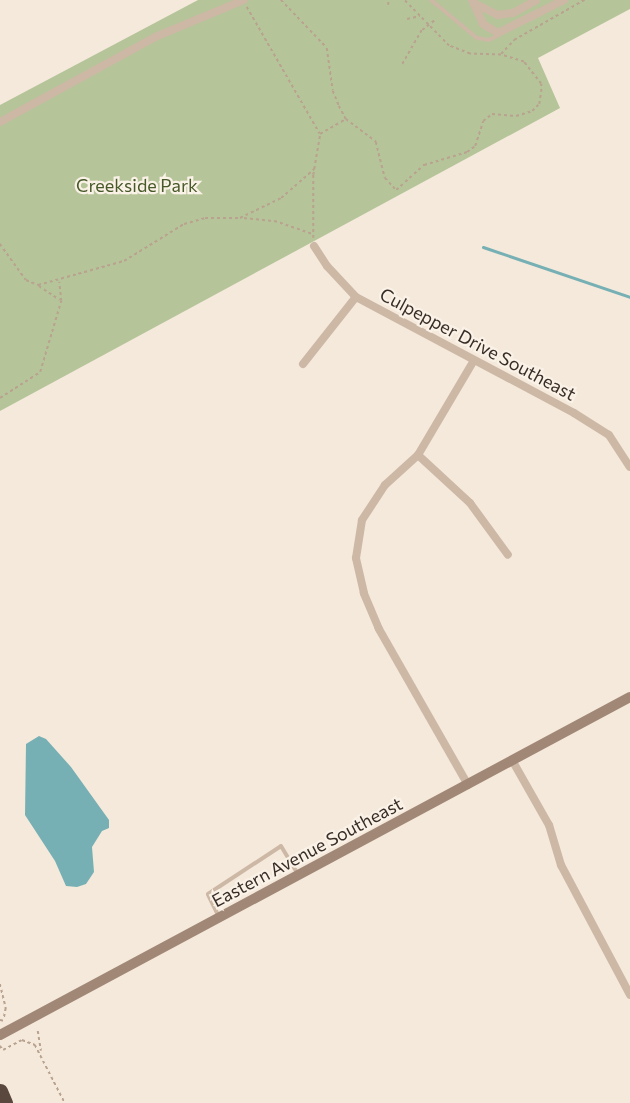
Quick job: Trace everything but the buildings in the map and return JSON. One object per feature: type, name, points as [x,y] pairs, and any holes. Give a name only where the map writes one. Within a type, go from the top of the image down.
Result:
[{"type":"highway","points":[[0,1091],[5,1103]]},
{"type":"street","points":[[0,122],[155,37],[244,0]]},
{"type":"street","points":[[473,1],[498,15],[513,13],[536,0]]},
{"type":"street","points":[[473,1],[483,24],[504,32],[564,0]]},
{"type":"street","name":"Culpepper Drive Southeast","points":[[314,246],[327,266],[356,297],[609,435],[630,467]]},
{"type":"street","points":[[303,364],[356,297]]},
{"type":"street","points":[[468,785],[380,629],[364,593],[356,558],[362,520],[385,485],[418,455],[473,362]]},
{"type":"street","points":[[418,455],[470,503],[508,555]]},
{"type":"street","name":"Eastern Avenue Southeast","points":[[0,1035],[630,697]]},
{"type":"street","points":[[512,760],[549,825],[561,865],[630,995]]},
{"type":"lane","points":[[431,0],[477,38],[489,40],[504,32]]},
{"type":"lane","points":[[220,917],[208,894],[281,846],[299,875]]},
{"type":"path","points":[[244,0],[321,133],[314,169],[311,234],[314,246]]},
{"type":"path","points":[[281,0],[327,48],[333,91],[345,120],[376,142],[386,178],[396,190],[424,165],[475,146],[483,121],[492,114],[525,114],[539,104],[541,84],[531,68],[524,62],[501,55],[470,54],[449,45],[404,0]]},
{"type":"path","points":[[388,0],[388,5]]},
{"type":"path","points":[[501,55],[514,40],[584,0]]},
{"type":"path","points":[[407,20],[420,16]]},
{"type":"path","points":[[402,64],[429,25],[435,20]]},
{"type":"path","points":[[321,133],[345,120]]},
{"type":"path","points":[[240,218],[281,198],[314,169]]},
{"type":"path","points":[[38,285],[124,261],[184,224],[205,218],[240,218],[277,222],[311,234]]},
{"type":"path","points":[[0,244],[26,280],[61,300]]},
{"type":"path","points":[[0,398],[40,372],[61,300],[59,281]]},
{"type":"path","points":[[0,984],[6,1008],[4,1019],[0,1020]]},
{"type":"path","points":[[38,1031],[42,1052],[65,1103]]},
{"type":"path","points":[[0,1046],[3,1050],[22,1040],[42,1052]]},
{"type":"green space","name":"Creekside Park","points":[[198,0],[630,0],[630,9],[538,58],[560,108],[0,411],[0,105]]},
{"type":"water","points":[[39,736],[46,739],[71,767],[109,820],[109,828],[102,831],[92,847],[94,872],[86,884],[77,887],[66,886],[55,861],[25,815],[26,744]]},
{"type":"waterway","points":[[483,247],[630,297]]}]
